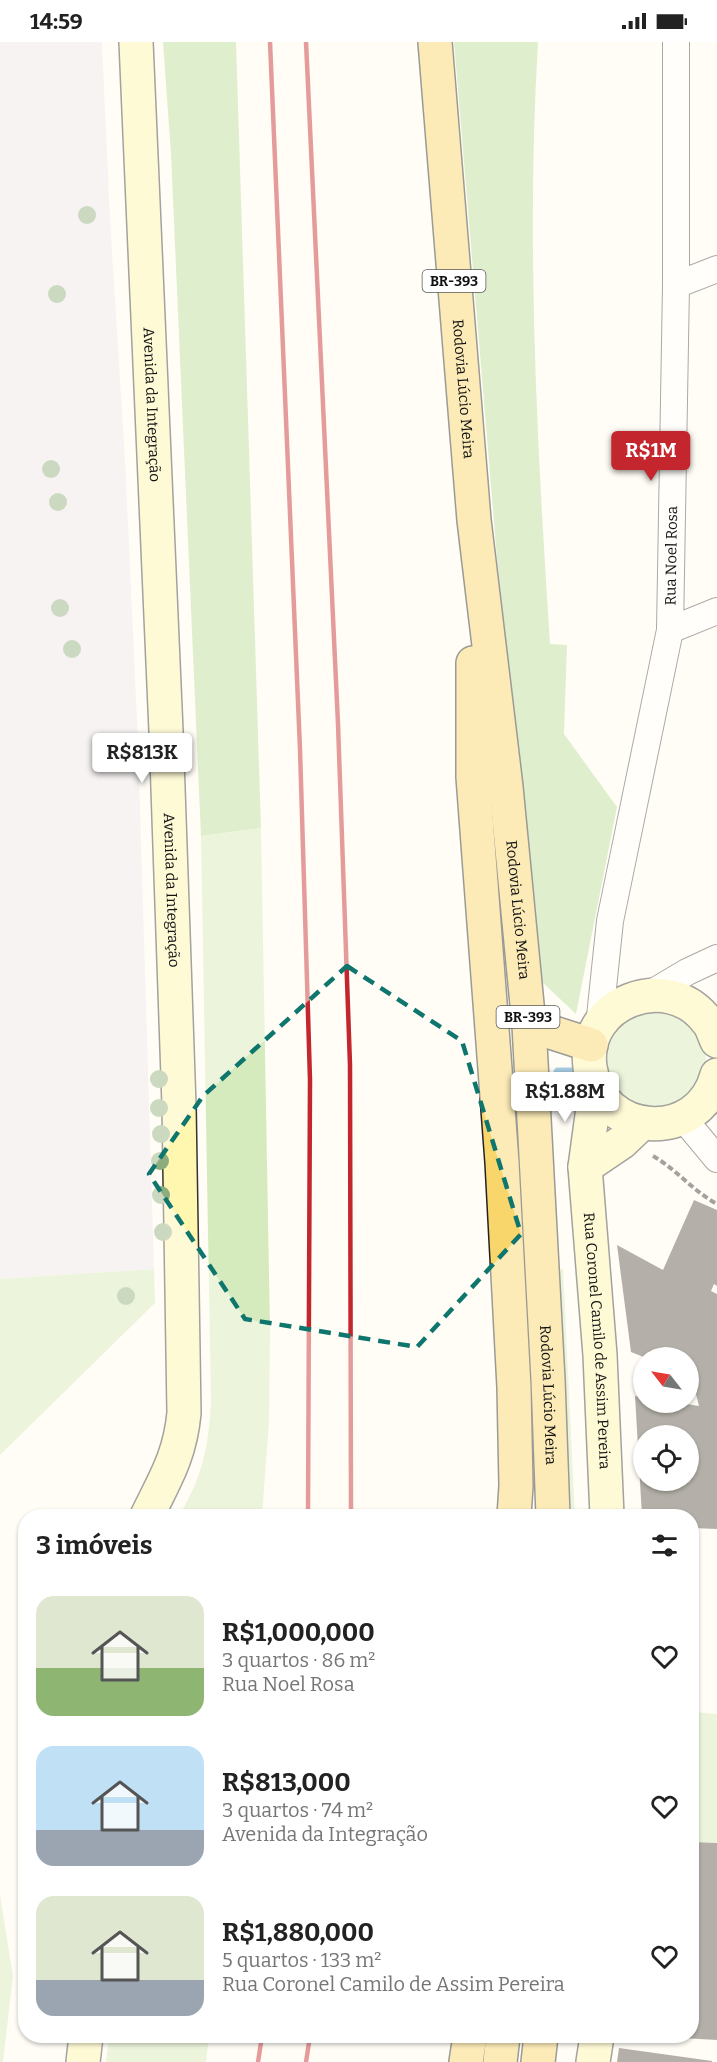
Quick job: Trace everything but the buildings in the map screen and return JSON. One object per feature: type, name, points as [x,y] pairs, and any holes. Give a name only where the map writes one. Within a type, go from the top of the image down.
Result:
[{"type":"main road","name":"Rodovia Lúcio Meira","points":[[435,42],[474,520],[506,787],[529,1025],[553,1509]]},
{"type":"main road","name":"Rodovia Lúcio Meira","points":[[474,520],[473,777],[502,1162],[514,1388],[516,1506]]},
{"type":"main road","points":[[529,1025],[595,1036]]},
{"type":"main road","points":[[466,2062],[469,2043]]},
{"type":"main road","points":[[500,2062],[502,2043]]},
{"type":"main road","points":[[538,2062],[540,2043]]},
{"type":"street","name":"Rua Noel Rosa","points":[[595,1036],[610,921],[670,630],[676,285],[676,42]]},
{"type":"street","name":"Avenida da Integração","points":[[135,46],[166,731],[179,1106],[183,1413],[182,1434],[176,1457],[150,1509]]},
{"type":"street","points":[[676,285],[717,269]]},
{"type":"street","points":[[670,630],[717,611]]},
{"type":"street","name":"Rua Noel Rosa","points":[[610,921],[622,979],[640,997]]},
{"type":"street","points":[[645,1138],[607,1103],[596,1086],[590,1066],[595,1036],[612,1010],[717,958]]},
{"type":"street","points":[[640,997],[672,996],[692,1006],[708,1022],[717,1041]]},
{"type":"street","points":[[585,1167],[622,1142],[645,1138],[663,1124],[683,1118],[701,1105],[714,1086],[717,1075]]},
{"type":"street","name":"Rua Coronel Camilo de Assim Pereira","points":[[596,1086],[585,1167],[600,1355],[607,1509]]},
{"type":"street","points":[[683,1118],[717,1159]]},
{"type":"street","points":[[83,2062],[85,2043]]},
{"type":"street","points":[[593,2062],[596,2043]]},
{"type":"path","points":[[645,1138],[664,1162],[702,1195],[717,1204]]},
{"type":"highlighted area","points":[[347,966],[462,1041],[521,1234],[417,1347],[245,1319],[149,1174],[203,1096]]},
{"type":"shaded area","points":[[0,42],[102,42],[138,742],[154,1269],[0,1279]]},
{"type":"green space","points":[[163,42],[236,42],[261,828],[201,836],[171,154]]},
{"type":"green space","points":[[454,42],[538,42],[533,268],[537,419],[550,644],[567,645],[564,734],[617,807],[576,1014],[542,982],[497,558]]},
{"type":"green space","points":[[261,828],[270,1331],[269,1421],[263,1509],[183,1509],[194,1488],[203,1461],[211,1402],[201,836]]},
{"type":"green space","points":[[656,1009],[675,1013],[691,1024],[702,1040],[706,1059],[702,1078],[691,1094],[675,1105],[656,1109],[637,1105],[621,1094],[610,1078],[606,1059],[610,1040],[621,1024],[637,1013]]},
{"type":"green space","points":[[154,1269],[155,1303],[0,1455],[0,1279]]},
{"type":"green space","points":[[563,1269],[575,1509],[563,1509],[554,1271]]},
{"type":"green space","points":[[699,1713],[717,1714],[717,1843],[699,1842]]},
{"type":"green space","points":[[0,1895],[13,1976],[3,2062],[0,2062]]},
{"type":"green space","points":[[108,2043],[208,2043],[206,2062],[106,2062]]},
{"type":"waterway","points":[[558,1072],[574,1072]]},
{"type":"railway","points":[[270,42],[300,749],[310,1080],[308,1509]]},
{"type":"railway","points":[[306,42],[338,724],[350,1065],[351,1509]]},
{"type":"railway","points":[[258,2062],[261,2043]]},
{"type":"railway","points":[[306,2062],[309,2043]]}]
